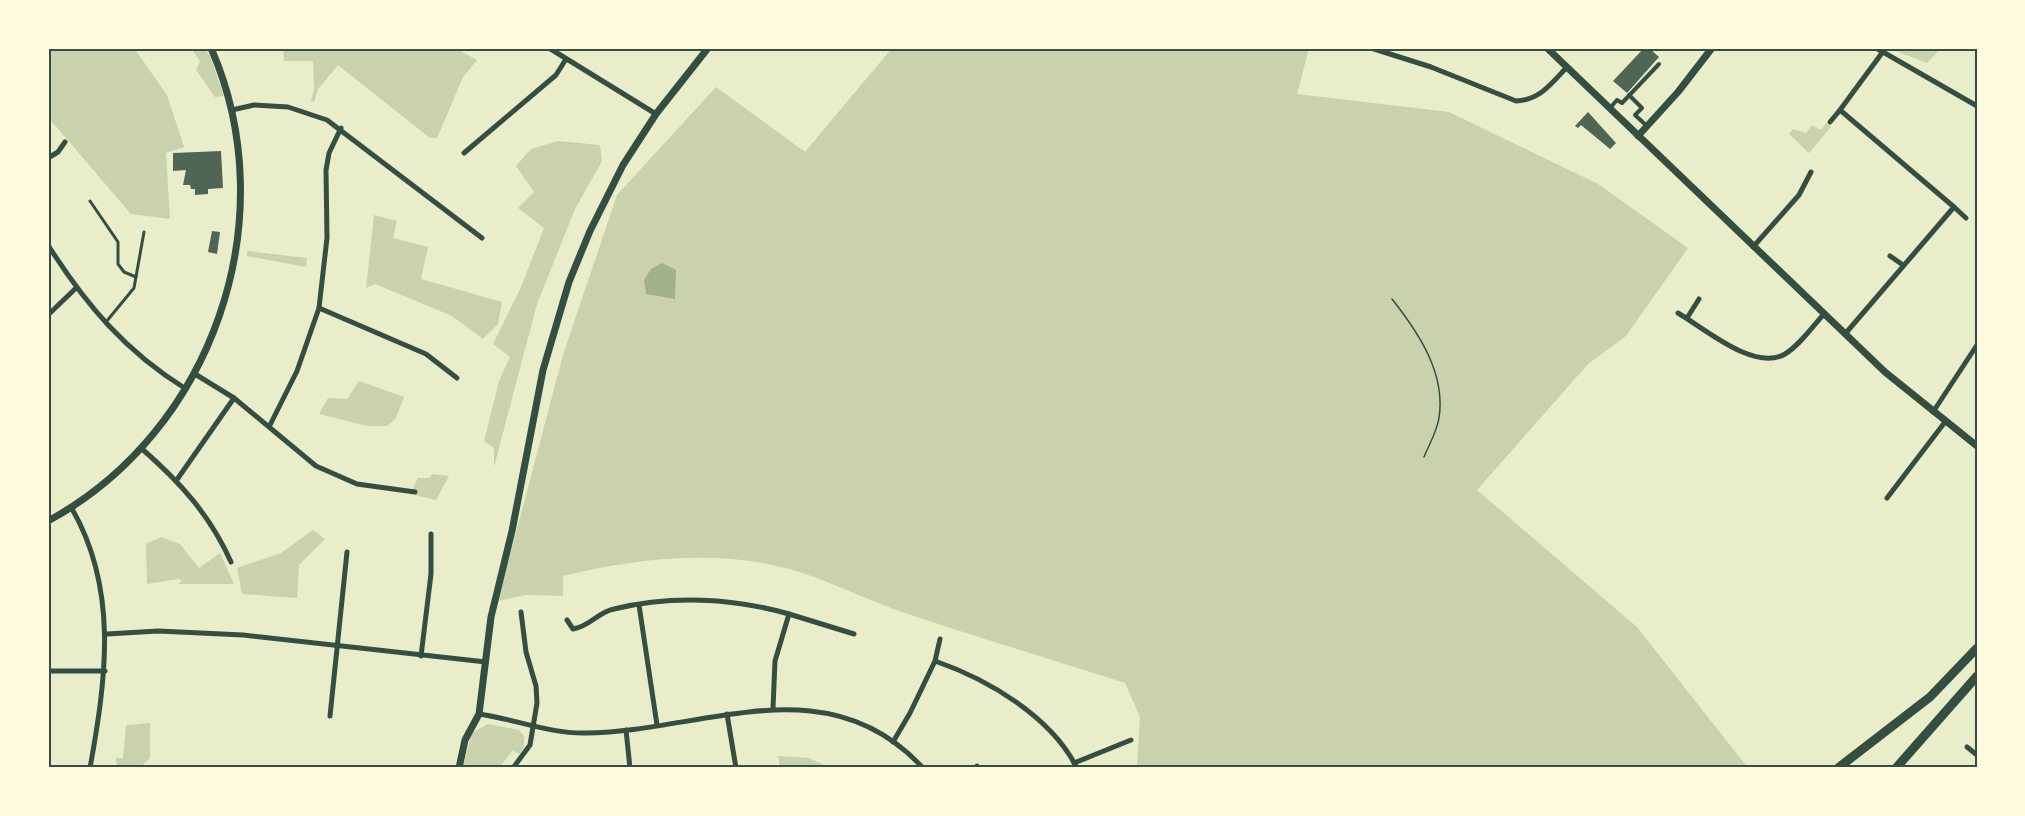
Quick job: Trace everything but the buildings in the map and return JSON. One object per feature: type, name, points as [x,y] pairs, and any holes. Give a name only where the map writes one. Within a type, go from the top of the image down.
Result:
[{"type":"highway","points":[[1838,768],[1930,697],[1977,648]]},
{"type":"highway","points":[[1896,768],[1977,676]]},
{"type":"street","points":[[48,521],[98,488],[141,448],[186,389],[221,315],[238,244],[241,187],[232,110],[211,48]]},
{"type":"street","points":[[549,48],[656,114]]},
{"type":"street","points":[[459,768],[465,740],[479,714],[491,617],[512,531],[554,327],[590,231],[623,165],[656,114],[708,48]]},
{"type":"street","points":[[1371,48],[1385,50],[1424,64],[1516,101],[1530,99],[1541,94],[1567,67]]},
{"type":"street","points":[[1547,48],[1845,334],[1933,412],[1977,446]]},
{"type":"street","points":[[1638,136],[1678,92],[1712,48]]},
{"type":"street","points":[[1875,48],[1977,106]]},
{"type":"street","points":[[1830,122],[1882,53]]},
{"type":"street","points":[[464,153],[555,75],[566,59]]},
{"type":"street","points":[[1610,109],[1617,100],[1622,103],[1659,64]]},
{"type":"street","points":[[1629,95],[1642,108],[1635,115],[1647,126]]},
{"type":"street","points":[[232,110],[254,105],[288,107],[309,112],[340,129],[482,238]]},
{"type":"street","points":[[1840,110],[1966,218]]},
{"type":"street","points":[[270,425],[297,371],[319,308],[327,238],[326,170],[329,153],[340,129]]},
{"type":"street","points":[[48,158],[58,152],[65,142]]},
{"type":"street","points":[[1753,247],[1799,195],[1808,182],[1811,172]]},
{"type":"street","points":[[1845,334],[1954,207]]},
{"type":"street","points":[[48,245],[76,288],[105,324],[126,344],[186,389]]},
{"type":"street","points":[[1890,256],[1903,266]]},
{"type":"street","points":[[48,315],[76,288]]},
{"type":"street","points":[[1688,318],[1699,299]]},
{"type":"street","points":[[319,308],[426,354],[457,378]]},
{"type":"street","points":[[1678,313],[1743,353],[1765,360],[1785,354],[1824,314]]},
{"type":"street","points":[[1933,412],[1977,345]]},
{"type":"street","points":[[195,374],[234,398],[270,425],[315,466],[357,484],[415,492]]},
{"type":"street","points":[[176,481],[234,398]]},
{"type":"street","points":[[1887,498],[1945,422]]},
{"type":"street","points":[[141,448],[206,514],[231,562]]},
{"type":"street","points":[[71,507],[93,556],[102,593],[106,634],[105,671],[90,768]]},
{"type":"street","points":[[422,656],[431,574],[432,534]]},
{"type":"street","points":[[330,716],[347,552]]},
{"type":"street","points":[[567,620],[573,629],[582,628],[606,611],[679,600],[727,601],[789,614],[854,634]]},
{"type":"street","points":[[639,605],[657,725]]},
{"type":"street","points":[[513,768],[530,745],[537,703],[536,686],[526,652],[521,612]]},
{"type":"street","points":[[773,708],[776,661],[789,614]]},
{"type":"street","points":[[106,634],[158,631],[218,633],[486,662]]},
{"type":"street","points":[[892,742],[910,713],[935,661],[940,639]]},
{"type":"street","points":[[935,661],[980,679],[1008,696],[1032,715],[1076,766],[1131,740]]},
{"type":"street","points":[[48,671],[105,671]]},
{"type":"street","points":[[479,714],[585,734],[773,708],[845,719],[892,742],[923,768]]},
{"type":"street","points":[[727,714],[736,768]]},
{"type":"street","points":[[626,730],[630,768]]},
{"type":"street","points":[[1968,747],[1977,755]]},
{"type":"lane","points":[[90,201],[118,242],[118,264],[124,272],[136,277]]},
{"type":"lane","points":[[105,324],[131,294],[144,232]]},
{"type":"path","points":[[1392,299],[1409,321],[1431,358],[1440,399],[1439,420],[1424,458]]},
{"type":"shaded area","points":[[48,48],[134,48],[167,95],[184,147],[166,153],[170,219],[131,214],[48,117]]},
{"type":"shaded area","points":[[191,48],[204,48],[210,56],[224,96],[215,97],[196,70],[200,61]]},
{"type":"shaded area","points":[[283,48],[455,48],[477,60],[463,77],[437,138],[430,138],[338,65],[318,89],[314,102],[311,101],[314,89],[313,61],[284,61]]},
{"type":"shaded area","points":[[892,48],[1309,48],[1297,94],[1449,112],[1598,184],[1688,248],[1626,336],[1588,364],[1477,490],[1637,627],[1748,768],[1137,768],[1140,717],[1125,683],[908,614],[789,569],[733,559],[704,558],[676,558],[618,564],[563,576],[563,596],[526,595],[498,601],[563,355],[617,195],[716,87],[805,152]]},
{"type":"shaded area","points":[[1888,48],[1941,48],[1927,63]]},
{"type":"shaded area","points":[[1826,123],[1831,127],[1809,153],[1789,134],[1793,129],[1806,133],[1812,125],[1821,130]]},
{"type":"shaded area","points":[[558,141],[600,145],[602,161],[575,209],[537,304],[494,467],[494,448],[484,441],[499,381],[510,357],[493,344],[521,287],[544,228],[518,208],[534,192],[516,166],[531,149]]},
{"type":"shaded area","points":[[374,215],[397,221],[393,238],[428,247],[421,279],[502,302],[498,324],[483,339],[452,316],[375,284],[366,288]]},
{"type":"shaded area","points":[[247,251],[307,258],[306,267],[247,256]]},
{"type":"shaded area","points":[[662,263],[676,270],[675,299],[646,294],[644,280],[651,269]]},
{"type":"shaded area","points":[[359,381],[404,397],[396,418],[387,426],[367,426],[319,414],[328,398],[347,399]]},
{"type":"shaded area","points":[[432,474],[449,476],[436,500],[415,495],[413,488],[418,478],[429,478]]},
{"type":"shaded area","points":[[313,530],[325,539],[299,565],[297,598],[242,594],[237,568],[281,553]]},
{"type":"shaded area","points":[[161,537],[180,544],[199,568],[220,553],[234,584],[178,584],[182,581],[179,579],[147,584],[146,544]]},
{"type":"shaded area","points":[[150,723],[150,758],[143,765],[117,765],[116,758],[123,758],[126,725]]},
{"type":"shaded area","points":[[488,724],[519,730],[524,736],[524,747],[519,754],[513,750],[499,768],[462,768],[472,733]]},
{"type":"shaded area","points":[[778,756],[809,758],[831,768],[780,768]]}]
